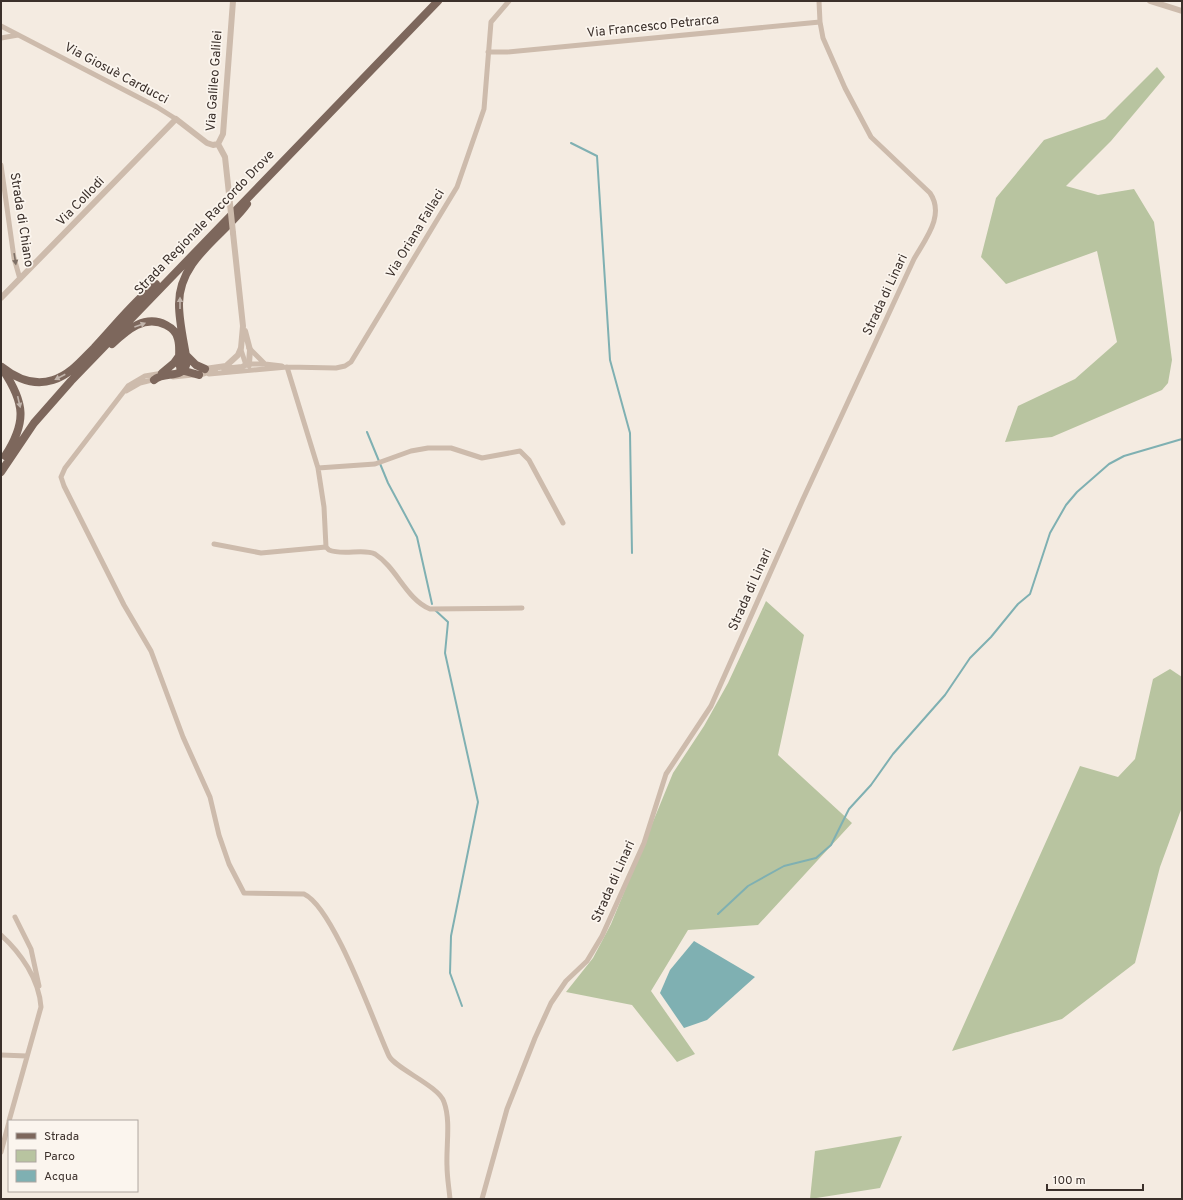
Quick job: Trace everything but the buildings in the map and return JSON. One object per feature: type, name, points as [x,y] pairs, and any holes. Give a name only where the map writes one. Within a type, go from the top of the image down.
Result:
[{"type":"main road","name":"Strada Regionale Raccordo Drove","points":[[1,472],[40,417],[71,381],[438,1]]},
{"type":"main road","points":[[182,356],[179,304],[185,274],[201,253],[243,210],[255,189]]},
{"type":"main road","points":[[1,367],[15,376],[32,382],[50,381],[61,377],[81,361],[148,291],[171,276]]},
{"type":"main road","points":[[40,417],[58,401],[120,337],[136,326],[152,322],[168,326],[178,338],[182,356],[187,364],[183,371],[178,374],[157,377],[154,380]]},
{"type":"main road","points":[[182,356],[204,372]]},
{"type":"main road","points":[[162,373],[182,356]]},
{"type":"main road","points":[[1,367],[17,393],[21,414],[16,437],[1,462]]},
{"type":"main road","points":[[183,371],[204,372]]},
{"type":"street","name":"Via Galileo Galilei","points":[[233,1],[223,134],[218,144],[224,155],[243,326]]},
{"type":"street","name":"Via Oriana Fallaci","points":[[287,367],[336,368],[345,366],[357,354],[457,187],[484,108],[491,22],[509,1]]},
{"type":"street","name":"Strada di Linari","points":[[482,1199],[507,1109],[535,1038],[555,998],[566,981],[587,961],[602,936],[644,843],[666,774],[711,706],[806,492],[914,259],[934,224],[937,211],[936,202],[930,193],[871,137],[830,56],[823,38],[820,22],[819,1]]},
{"type":"street","points":[[1150,1],[1182,11]]},
{"type":"street","name":"Via Francesco Petrarca","points":[[488,52],[507,52],[820,22]]},
{"type":"street","name":"Via Giosuè Carducci","points":[[1,26],[157,107],[207,143],[213,145],[218,144]]},
{"type":"street","points":[[1,38],[19,35]]},
{"type":"street","name":"Via Collodi","points":[[1,298],[176,120]]},
{"type":"street","name":"Strada di Chiano","points":[[1,165],[14,258],[20,279]]},
{"type":"street","points":[[124,393],[138,383],[242,367],[250,360],[249,348],[243,326]]},
{"type":"street","points":[[243,326],[241,350],[247,364],[260,369]]},
{"type":"street","points":[[249,348],[265,364]]},
{"type":"street","points":[[226,366],[241,350]]},
{"type":"street","points":[[204,372],[226,366],[247,364],[265,364],[287,367]]},
{"type":"street","points":[[204,372],[287,367]]},
{"type":"street","points":[[287,367],[318,468],[324,507],[326,548]]},
{"type":"street","points":[[183,371],[147,375],[128,386],[65,468],[62,477],[64,486],[118,593],[152,651],[183,737],[210,797],[219,835],[229,864],[244,894],[304,894],[310,897],[326,916],[361,988],[390,1058],[434,1091],[444,1101],[447,1115],[446,1168],[450,1199]]},
{"type":"street","points":[[318,468],[375,464],[411,451],[428,448],[451,448],[482,458],[520,452],[529,460],[563,523]]},
{"type":"street","points":[[214,544],[261,553],[326,548],[332,551],[375,554],[387,565],[419,601],[430,609],[522,608]]},
{"type":"street","points":[[10,1120],[40,1007],[38,977],[31,949],[15,917]]},
{"type":"street","points":[[1,935],[25,963],[40,995]]},
{"type":"street","points":[[1,1055],[27,1056]]},
{"type":"street","points":[[1,1152],[8,1126]]},
{"type":"green space","points":[[1157,67],[1165,77],[1111,141],[1066,186],[1098,195],[1134,189],[1154,222],[1172,360],[1168,383],[1162,390],[1052,437],[1005,442],[1018,406],[1075,379],[1117,342],[1097,251],[1006,284],[981,257],[996,198],[1044,140],[1105,119]]},
{"type":"green space","points":[[766,601],[804,635],[778,755],[852,823],[758,925],[688,930],[651,991],[695,1054],[677,1062],[632,1005],[566,992],[593,958],[611,924],[673,773],[704,726],[728,683]]},
{"type":"green space","points":[[1170,669],[1182,677],[1182,807],[1160,867],[1135,963],[1062,1019],[952,1051],[1080,766],[1118,777],[1135,759],[1153,679]]},
{"type":"green space","points":[[902,1136],[880,1188],[810,1199],[815,1151]]},
{"type":"water","points":[[694,941],[755,977],[707,1020],[684,1028],[660,993],[670,970]]},
{"type":"waterway","points":[[571,143],[597,156],[610,360],[630,433],[632,553]]},
{"type":"waterway","points":[[367,432],[388,483],[417,537],[432,604]]},
{"type":"waterway","points":[[718,914],[748,886],[784,866],[816,858],[831,845],[849,809],[871,785],[893,754],[945,695],[970,658],[991,637],[1018,604],[1030,594],[1050,533],[1066,505],[1077,492],[1109,464],[1124,456],[1182,439]]},
{"type":"waterway","points":[[435,610],[448,622],[445,653],[478,802],[451,936],[450,973],[462,1006]]}]
